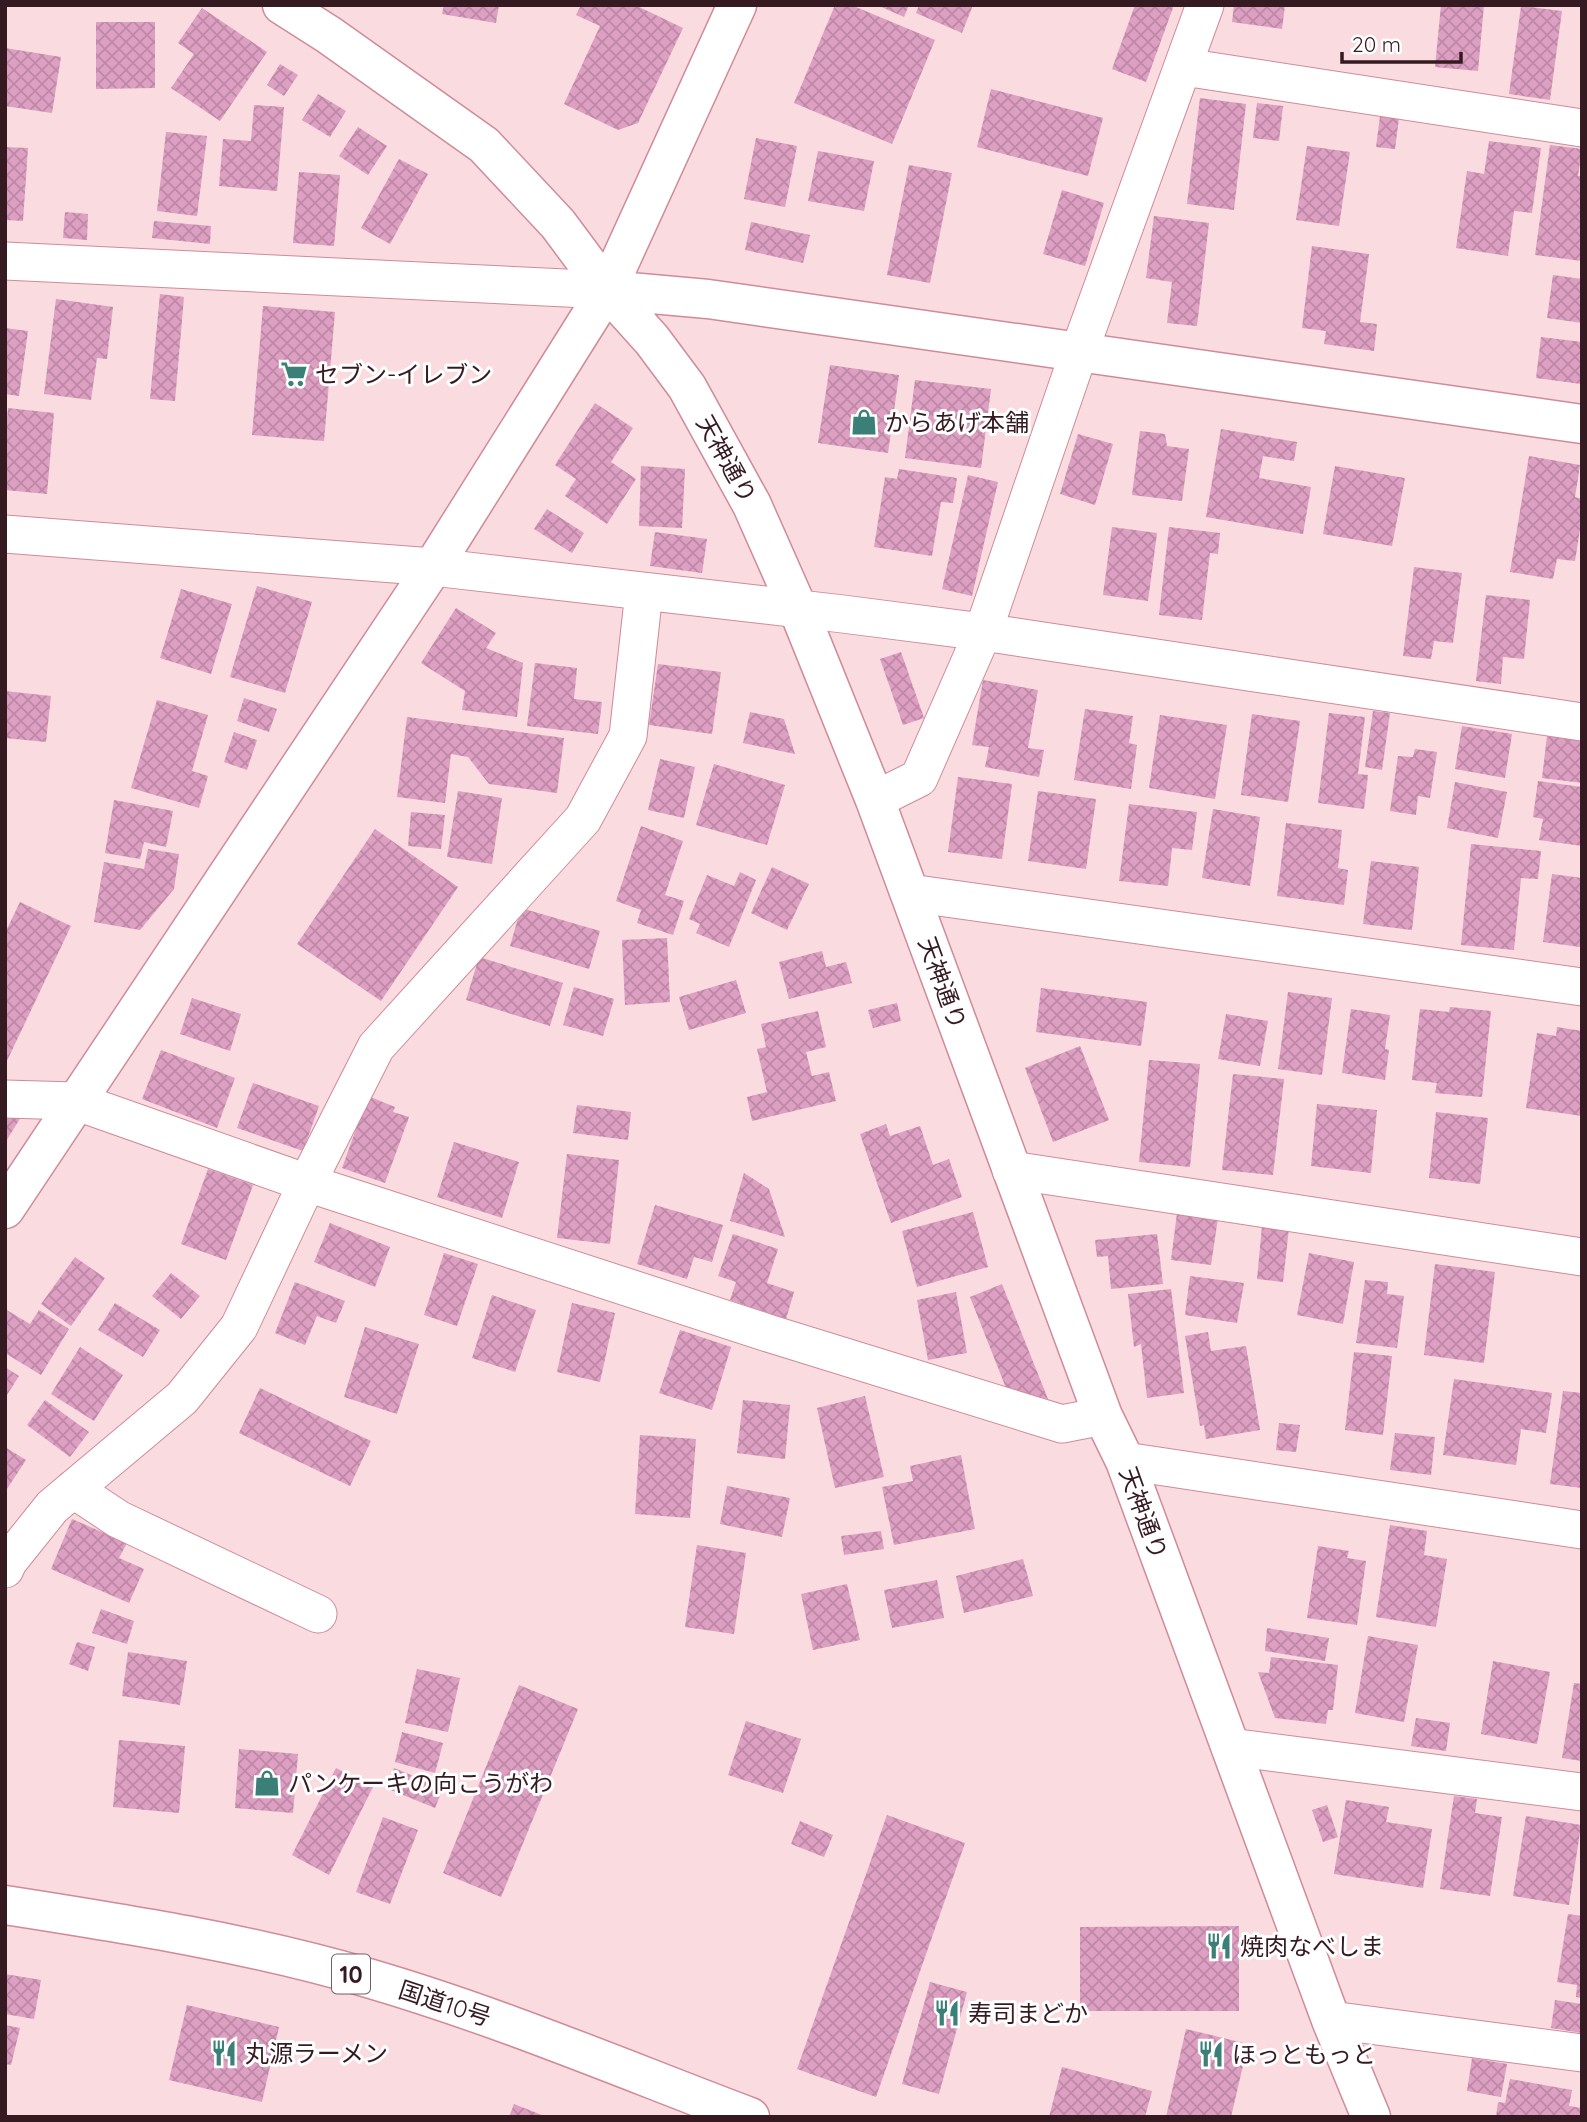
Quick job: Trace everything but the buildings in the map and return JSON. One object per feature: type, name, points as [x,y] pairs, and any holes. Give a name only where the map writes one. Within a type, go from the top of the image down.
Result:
[{"type":"main road","name":"天神通り","points":[[282,5],[329,35],[484,145],[558,224],[607,290],[652,340],[687,387],[752,505],[798,609],[875,800],[1103,1416],[1125,1461],[1331,2020],[1371,2117]]},
{"type":"main road","points":[[5,1209],[433,567],[607,290],[737,5]]},
{"type":"main road","points":[[607,290],[708,299],[1582,424]]},
{"type":"main road","name":"国道10号","points":[[5,1905],[181,1933],[367,1978],[532,2031],[750,2117]]},
{"type":"street","points":[[875,800],[919,778],[983,632],[1205,5]]},
{"type":"street","points":[[1184,67],[1582,128]]},
{"type":"street","points":[[5,261],[607,290]]},
{"type":"street","points":[[5,534],[433,567],[798,609],[983,632],[1582,722]]},
{"type":"street","points":[[5,1569],[51,1507],[182,1398],[239,1327],[307,1183],[376,1047],[583,819],[628,736],[644,592]]},
{"type":"street","points":[[910,893],[1582,987]]},
{"type":"street","points":[[5,1099],[75,1101],[307,1183],[771,1334],[1062,1424],[1103,1416]]},
{"type":"street","points":[[1011,1170],[1582,1257]]},
{"type":"street","points":[[1125,1461],[1582,1530]]},
{"type":"street","points":[[73,1489],[118,1519],[318,1614]]},
{"type":"street","points":[[1230,1747],[1582,1792]]},
{"type":"street","points":[[1331,2020],[1582,2053]]},
{"type":"place","name":"セブン-イレブン","points":[[294,374]]},
{"type":"place","name":"からあげ本舗","points":[[864,422]]},
{"type":"place","name":"パンケーキの向こうがわ","points":[[267,1783]]},
{"type":"place","name":"焼肉なべしま","points":[[1219,1946]]},
{"type":"place","name":"寿司まどか","points":[[947,2013]]},
{"type":"place","name":"丸源ラーメン","points":[[224,2053]]},
{"type":"place","name":"ほっともっと","points":[[1211,2054]]}]
